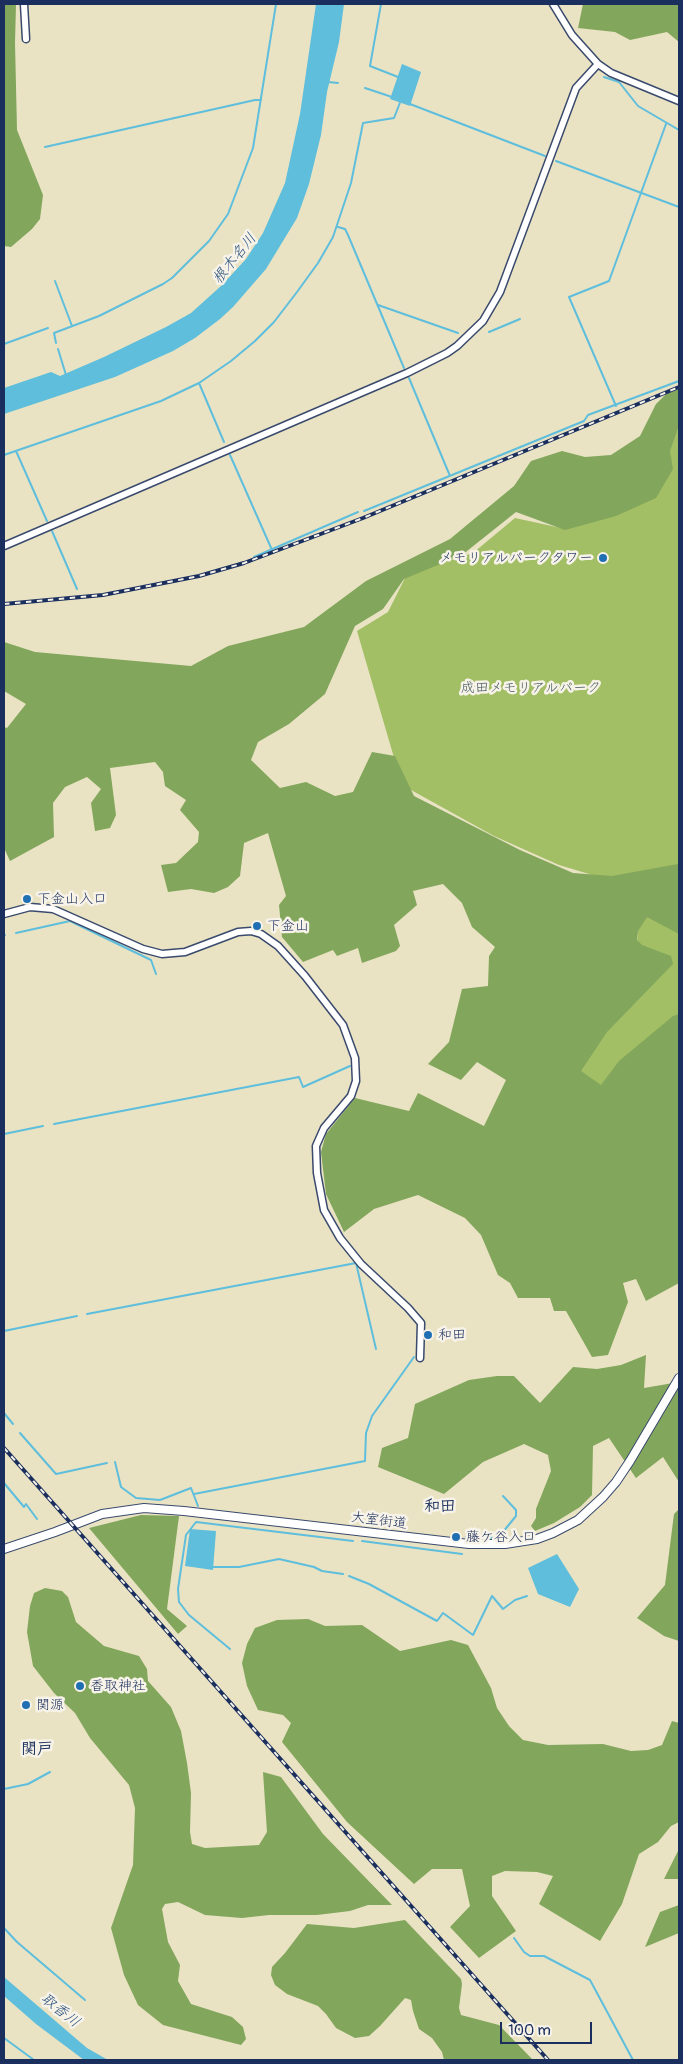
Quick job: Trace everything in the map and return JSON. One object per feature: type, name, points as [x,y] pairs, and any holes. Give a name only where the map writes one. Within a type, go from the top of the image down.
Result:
[{"type":"main road","name":"大室街道","points":[[4,1549],[102,1514],[144,1508],[469,1544],[505,1544],[537,1539],[560,1530],[578,1520],[612,1487],[630,1461],[679,1378]]},
{"type":"street","points":[[24,4],[26,39]]},
{"type":"street","points":[[553,4],[572,34],[598,64],[611,73],[679,101]]},
{"type":"street","points":[[4,546],[407,373],[457,346],[483,321],[500,292],[576,88],[598,64]]},
{"type":"street","points":[[4,914],[30,907],[53,909],[143,949],[162,954],[184,952],[238,932],[262,934],[278,946],[305,976],[343,1025],[354,1058],[356,1081],[351,1096],[324,1128],[316,1146],[317,1173],[324,1210],[340,1238],[361,1264],[408,1308],[420,1323],[420,1358]]},
{"type":"green space","points":[[4,4],[16,4],[17,130],[43,195],[40,219],[32,229],[11,247],[4,246]]},
{"type":"green space","points":[[583,4],[679,4],[679,42],[667,32],[630,40],[615,32],[578,28]]},
{"type":"green space","points":[[679,389],[679,425],[670,451],[673,469],[656,498],[616,516],[565,530],[516,512],[462,555],[404,579],[383,609],[355,626],[325,694],[289,724],[258,742],[251,760],[280,788],[306,782],[335,796],[353,792],[372,752],[395,756],[414,796],[520,850],[573,873],[612,876],[678,864],[679,934],[647,917],[638,931],[637,940],[642,945],[671,956],[673,964],[607,1032],[581,1071],[601,1085],[619,1061],[673,1016],[679,1014],[679,1283],[646,1301],[636,1279],[623,1283],[628,1302],[608,1355],[592,1357],[566,1311],[554,1311],[550,1298],[518,1298],[510,1283],[498,1275],[481,1235],[465,1218],[418,1195],[374,1209],[344,1232],[326,1194],[321,1152],[326,1134],[355,1098],[409,1111],[418,1093],[484,1126],[506,1080],[477,1062],[461,1080],[428,1064],[449,1042],[462,989],[488,986],[489,956],[495,947],[472,927],[462,903],[443,884],[413,891],[417,905],[394,925],[400,946],[396,951],[362,963],[358,948],[337,956],[333,950],[303,962],[282,937],[279,905],[286,896],[268,833],[244,843],[240,876],[228,887],[214,893],[191,889],[168,892],[161,865],[176,863],[198,842],[199,832],[180,810],[186,800],[165,786],[163,772],[155,762],[110,768],[116,815],[110,828],[95,831],[91,803],[101,789],[87,777],[65,787],[53,803],[54,837],[10,861],[4,848],[4,727],[7,728],[26,704],[4,691],[4,642],[35,652],[191,666],[228,646],[304,627],[366,581],[450,539],[514,486],[531,461],[562,451],[585,457],[611,455],[640,436],[656,404],[666,394]]},
{"type":"green space","name":"成田メモリアルパーク","points":[[679,401],[679,1058],[567,1098],[637,946],[639,910],[609,880],[559,865],[494,836],[402,785],[357,631],[388,612],[407,574],[473,553],[515,518],[566,529],[651,498],[663,441]]},
{"type":"green space","points":[[646,1355],[644,1388],[679,1382],[679,1482],[663,1457],[636,1478],[609,1438],[593,1446],[592,1495],[580,1507],[554,1523],[535,1531],[531,1526],[536,1518],[536,1509],[551,1471],[548,1455],[524,1444],[483,1462],[444,1494],[378,1467],[382,1448],[408,1438],[415,1404],[469,1380],[497,1376],[514,1376],[540,1403],[573,1367],[597,1369],[621,1365]]},
{"type":"green space","points":[[679,1509],[679,1641],[664,1636],[637,1618],[665,1585],[674,1514]]},
{"type":"green space","points":[[141,1515],[179,1516],[167,1609],[187,1626],[178,1634],[89,1528]]},
{"type":"green space","points":[[45,1588],[62,1591],[68,1597],[76,1622],[104,1646],[139,1656],[147,1669],[148,1681],[171,1707],[181,1731],[187,1763],[191,1793],[190,1832],[192,1844],[205,1848],[259,1845],[267,1832],[263,1772],[281,1777],[323,1834],[392,1905],[368,1905],[350,1911],[317,1915],[269,1915],[242,1918],[205,1915],[178,1902],[165,1904],[162,1909],[168,1942],[180,1965],[178,1981],[191,2004],[232,2017],[243,2027],[246,2039],[241,2045],[163,2025],[138,2005],[124,1975],[111,1928],[133,1865],[135,1808],[129,1785],[90,1738],[75,1713],[54,1693],[33,1666],[27,1632],[30,1606],[34,1593]]},
{"type":"green space","points":[[308,1619],[325,1626],[362,1625],[400,1651],[451,1640],[468,1645],[491,1688],[497,1708],[509,1726],[523,1740],[548,1745],[603,1744],[631,1751],[648,1750],[662,1745],[672,1721],[679,1723],[679,1822],[671,1826],[658,1842],[639,1854],[622,1904],[600,1941],[539,1904],[553,1876],[537,1872],[505,1871],[492,1876],[492,1896],[516,1931],[479,1958],[450,1927],[470,1906],[462,1869],[432,1869],[414,1884],[347,1822],[282,1742],[291,1723],[283,1715],[258,1710],[247,1686],[242,1663],[247,1644],[255,1628],[277,1620]]},
{"type":"green space","points":[[679,1849],[679,1879],[664,1879]]},
{"type":"green space","points":[[679,1905],[679,1933],[645,1947],[660,1912]]},
{"type":"green space","points":[[405,1920],[461,1979],[459,2008],[461,2015],[499,2025],[533,2060],[444,2060],[442,2052],[432,2038],[419,2029],[411,2000],[405,1998],[369,2036],[355,2038],[336,2028],[318,2006],[287,1994],[275,1985],[271,1975],[272,1967],[307,1924],[354,1928]]},
{"type":"water","points":[[316,4],[344,4],[339,42],[327,92],[321,135],[309,184],[297,218],[266,269],[220,319],[195,338],[173,351],[115,377],[4,414],[4,388],[51,372],[60,376],[166,327],[191,313],[221,286],[246,259],[263,233],[285,183],[300,114]]},
{"type":"water","points":[[402,64],[421,72],[410,106],[390,99]]},
{"type":"water","points":[[190,1529],[216,1531],[213,1570],[185,1566]]},
{"type":"water","points":[[557,1554],[579,1589],[570,1607],[538,1594],[528,1568]]},
{"type":"water","points":[[4,1977],[87,2048],[108,2060],[84,2060],[36,2024],[4,1996]]},
{"type":"waterway","points":[[56,343],[54,333],[99,316],[172,278],[209,241],[228,214],[253,148],[276,4]]},
{"type":"waterway","points":[[381,4],[370,66],[398,77]]},
{"type":"waterway","points":[[604,77],[619,82],[638,106],[679,130]]},
{"type":"waterway","points":[[328,82],[338,83]]},
{"type":"waterway","points":[[365,88],[392,97]]},
{"type":"waterway","points":[[45,147],[261,100]]},
{"type":"waterway","points":[[4,455],[161,401],[199,383],[231,361],[255,341],[274,322],[297,292],[318,263],[333,237],[351,183],[363,123],[394,118],[401,100]]},
{"type":"waterway","points":[[410,104],[545,156]]},
{"type":"waterway","points":[[616,406],[569,297],[609,281],[666,124]]},
{"type":"waterway","points":[[556,161],[679,207]]},
{"type":"waterway","points":[[338,227],[345,229],[348,235],[404,368]]},
{"type":"waterway","points":[[55,281],[72,326]]},
{"type":"waterway","points":[[378,305],[458,333]]},
{"type":"waterway","points":[[489,332],[520,319]]},
{"type":"waterway","points":[[4,344],[48,328]]},
{"type":"waterway","points":[[58,349],[66,375]]},
{"type":"waterway","points":[[409,378],[450,476]]},
{"type":"waterway","points":[[364,511],[584,421],[588,415],[679,381]]},
{"type":"waterway","points":[[199,383],[224,442]]},
{"type":"waterway","points":[[16,451],[47,521]]},
{"type":"waterway","points":[[230,455],[272,550]]},
{"type":"waterway","points":[[254,557],[358,512]]},
{"type":"waterway","points":[[52,531],[77,589]]},
{"type":"waterway","points":[[16,933],[70,921],[151,960],[156,974]]},
{"type":"waterway","points":[[54,1124],[299,1077],[303,1087],[350,1066]]},
{"type":"waterway","points":[[4,1134],[43,1126]]},
{"type":"waterway","points":[[87,1314],[356,1263],[376,1349]]},
{"type":"waterway","points":[[4,1331],[77,1316]]},
{"type":"waterway","points":[[194,1494],[365,1461],[366,1433],[372,1416],[414,1357]]},
{"type":"waterway","points":[[4,1413],[13,1424]]},
{"type":"waterway","points":[[20,1433],[56,1474],[107,1463]]},
{"type":"waterway","points":[[115,1462],[121,1487],[136,1498],[160,1500],[191,1488],[198,1506]]},
{"type":"waterway","points":[[4,1483],[24,1507],[26,1504],[37,1519]]},
{"type":"waterway","points":[[466,1537],[498,1538],[516,1516],[516,1510],[503,1496]]},
{"type":"waterway","points":[[364,1517],[397,1516]]},
{"type":"waterway","points":[[230,1649],[189,1615],[179,1602],[178,1589],[186,1535],[196,1522],[353,1541]]},
{"type":"waterway","points":[[362,1541],[462,1554]]},
{"type":"waterway","points":[[213,1567],[239,1567],[279,1559],[314,1567],[322,1571],[343,1574]]},
{"type":"waterway","points":[[349,1576],[369,1584],[437,1621],[443,1613],[473,1635],[492,1596],[503,1609],[515,1600],[527,1596]]},
{"type":"waterway","points":[[4,1789],[28,1784],[50,1772]]},
{"type":"waterway","points":[[4,1928],[17,1942],[85,2000]]},
{"type":"waterway","points":[[514,1938],[524,1952],[530,1956],[544,1956],[590,1980],[633,2060]]},
{"type":"waterway","points":[[4,2038],[34,2060]]},
{"type":"railway","points":[[4,604],[103,595],[199,576],[244,563],[363,518],[679,387]]},
{"type":"railway","points":[[4,1448],[548,2060]]},
{"type":"place","name":"メモリアルパークタワー","points":[[603,558]]},
{"type":"place","name":"下金山入口","points":[[27,899]]},
{"type":"place","name":"下金山","points":[[257,926]]},
{"type":"place","name":"和田","points":[[428,1335]]},
{"type":"place","name":"藤ケ谷入口","points":[[456,1537]]},
{"type":"place","name":"香取神社","points":[[80,1686]]},
{"type":"place","name":"関源","points":[[26,1705]]},
{"type":"district","name":"和田","points":[[440,1507]]},
{"type":"district","name":"関戸","points":[[37,1750]]},
{"type":"water label","name":"根木名川","points":[[235,259]]},
{"type":"water label","name":"取香川","points":[[60,2011]]}]
